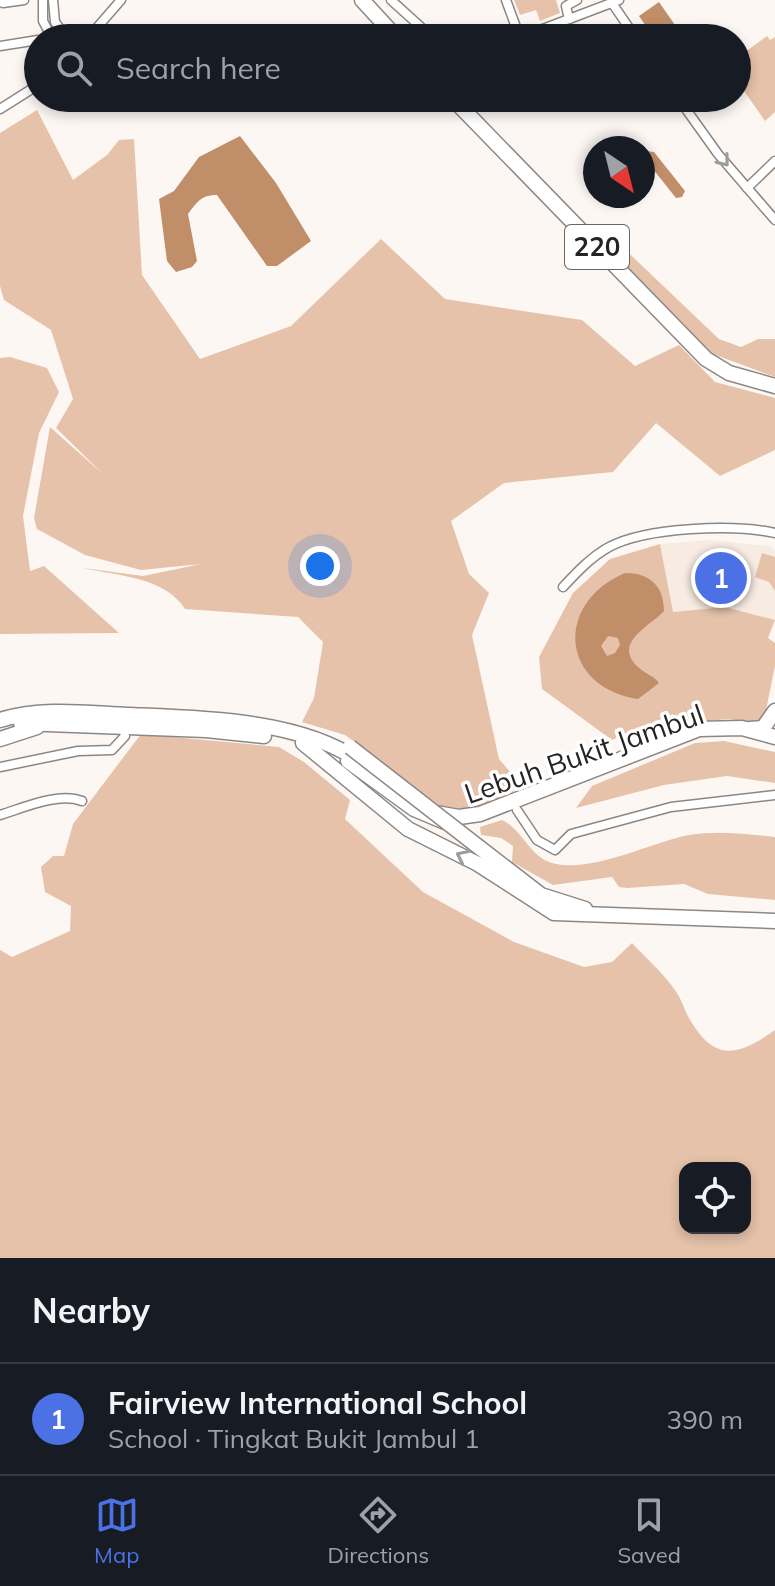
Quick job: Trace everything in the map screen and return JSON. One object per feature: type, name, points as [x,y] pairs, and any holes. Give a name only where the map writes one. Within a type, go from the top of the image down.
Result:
[{"type":"main road","points":[[362,0],[384,24]]},
{"type":"main road","name":"220","points":[[465,112],[706,359],[729,373],[775,386]]},
{"type":"main road","points":[[469,112],[475,122]]},
{"type":"main road","points":[[0,710],[59,711]]},
{"type":"main road","name":"Lebuh Bukit Jambul","points":[[0,720],[59,711],[195,717],[241,723],[331,744],[429,810],[459,817],[514,803],[688,732],[709,727],[742,728],[775,737]]},
{"type":"main road","points":[[742,728],[763,728],[775,711]]},
{"type":"main road","points":[[0,739],[45,723]]},
{"type":"main road","name":"Lebuh Bukit Jambul","points":[[0,726],[45,723],[206,730],[303,743],[343,758],[414,809],[438,820],[473,823],[517,810],[701,735],[729,734],[775,745]]},
{"type":"main road","points":[[241,723],[299,729],[350,747],[541,895],[571,907],[775,915]]},
{"type":"main road","points":[[303,743],[408,829],[478,864],[554,913],[775,921]]},
{"type":"street","points":[[3,3],[24,0]]},
{"type":"street","points":[[43,0],[45,24]]},
{"type":"street","points":[[53,0],[56,24]]},
{"type":"street","points":[[100,24],[121,0]]},
{"type":"street","points":[[391,0],[418,24]]},
{"type":"street","points":[[506,0],[515,24]]},
{"type":"street","points":[[569,19],[565,7],[577,0]]},
{"type":"street","points":[[556,24],[616,1],[628,24]]},
{"type":"street","points":[[0,46],[24,42]]},
{"type":"street","points":[[0,109],[24,94]]},
{"type":"street","points":[[689,112],[775,220]]},
{"type":"street","points":[[747,188],[775,161]]},
{"type":"street","points":[[563,587],[600,552],[638,537],[723,530],[775,533]]},
{"type":"street","points":[[0,767],[78,751],[112,750],[125,736],[123,726]]},
{"type":"street","points":[[517,810],[537,840],[555,850],[571,834],[671,807],[775,795]]},
{"type":"street","points":[[0,815],[34,804],[74,798],[82,801]]},
{"type":"shaded area","points":[[514,0],[556,0],[560,13],[540,21],[536,10],[520,15]]},
{"type":"shaded area","points":[[659,2],[674,24],[644,24],[639,16]]},
{"type":"shaded area","points":[[767,36],[770,40],[775,37],[775,112],[765,121],[751,101],[751,48]]},
{"type":"shaded area","points":[[38,112],[73,180],[107,155],[119,140],[134,139],[142,275],[200,359],[291,326],[381,239],[445,299],[582,320],[635,366],[679,345],[715,382],[775,398],[775,450],[720,476],[656,423],[613,472],[504,483],[451,521],[469,574],[489,593],[472,635],[499,759],[518,781],[510,798],[474,809],[448,812],[345,735],[302,722],[314,698],[323,642],[298,617],[185,609],[166,590],[153,584],[83,568],[143,576],[201,564],[141,570],[85,555],[37,529],[34,518],[50,427],[104,475],[56,428],[73,399],[51,330],[4,300],[0,286],[0,133]]},
{"type":"shaded area","points":[[240,136],[276,183],[311,241],[277,266],[267,266],[217,195],[207,196],[188,214],[197,261],[192,267],[176,272],[167,261],[159,199],[174,191],[199,157]]},
{"type":"shaded area","points":[[655,153],[685,191],[682,197],[676,198],[655,172]]},
{"type":"shaded area","points":[[615,240],[719,339],[741,347],[758,339],[775,339],[775,377],[713,354],[605,248]]},
{"type":"shaded area","points":[[10,357],[47,368],[59,392],[39,433],[23,516],[30,571],[44,566],[119,633],[0,634],[0,358]]},
{"type":"shaded area","points":[[709,540],[770,546],[775,550],[775,620],[725,607],[673,612],[660,544]]},
{"type":"shaded area","points":[[660,544],[673,612],[725,607],[775,620],[768,638],[775,643],[775,666],[764,720],[755,724],[730,719],[676,723],[673,714],[612,740],[542,689],[539,657],[573,593],[610,559]]},
{"type":"shaded area","points":[[762,553],[775,557],[775,591],[769,582],[755,577]]},
{"type":"shaded area","points":[[625,573],[642,575],[654,583],[661,595],[664,611],[636,635],[629,650],[638,667],[659,683],[638,699],[612,691],[593,678],[581,662],[576,643],[577,623],[586,604],[602,587]],"holes":[[[608,636],[618,638],[620,645],[615,653],[607,656],[601,646]]]},
{"type":"shaded area","points":[[141,734],[279,747],[304,762],[350,800],[345,819],[423,892],[514,942],[584,967],[612,962],[632,943],[675,990],[698,1032],[717,1048],[738,1050],[775,1030],[775,1258],[0,1258],[0,950],[12,957],[70,931],[71,906],[45,892],[41,867],[53,856],[64,856],[73,824]]},
{"type":"shaded area","points":[[724,741],[775,752],[775,783],[727,776],[664,785],[576,808],[592,786],[695,743]]},
{"type":"shaded area","points":[[502,820],[544,860],[567,865],[602,861],[689,835],[722,833],[775,837],[775,900],[708,894],[684,884],[619,887],[612,877],[553,885],[512,862],[513,846],[501,838],[481,835],[480,827]]},
{"type":"place","name":"Fairview International School","points":[[721,578]]}]
